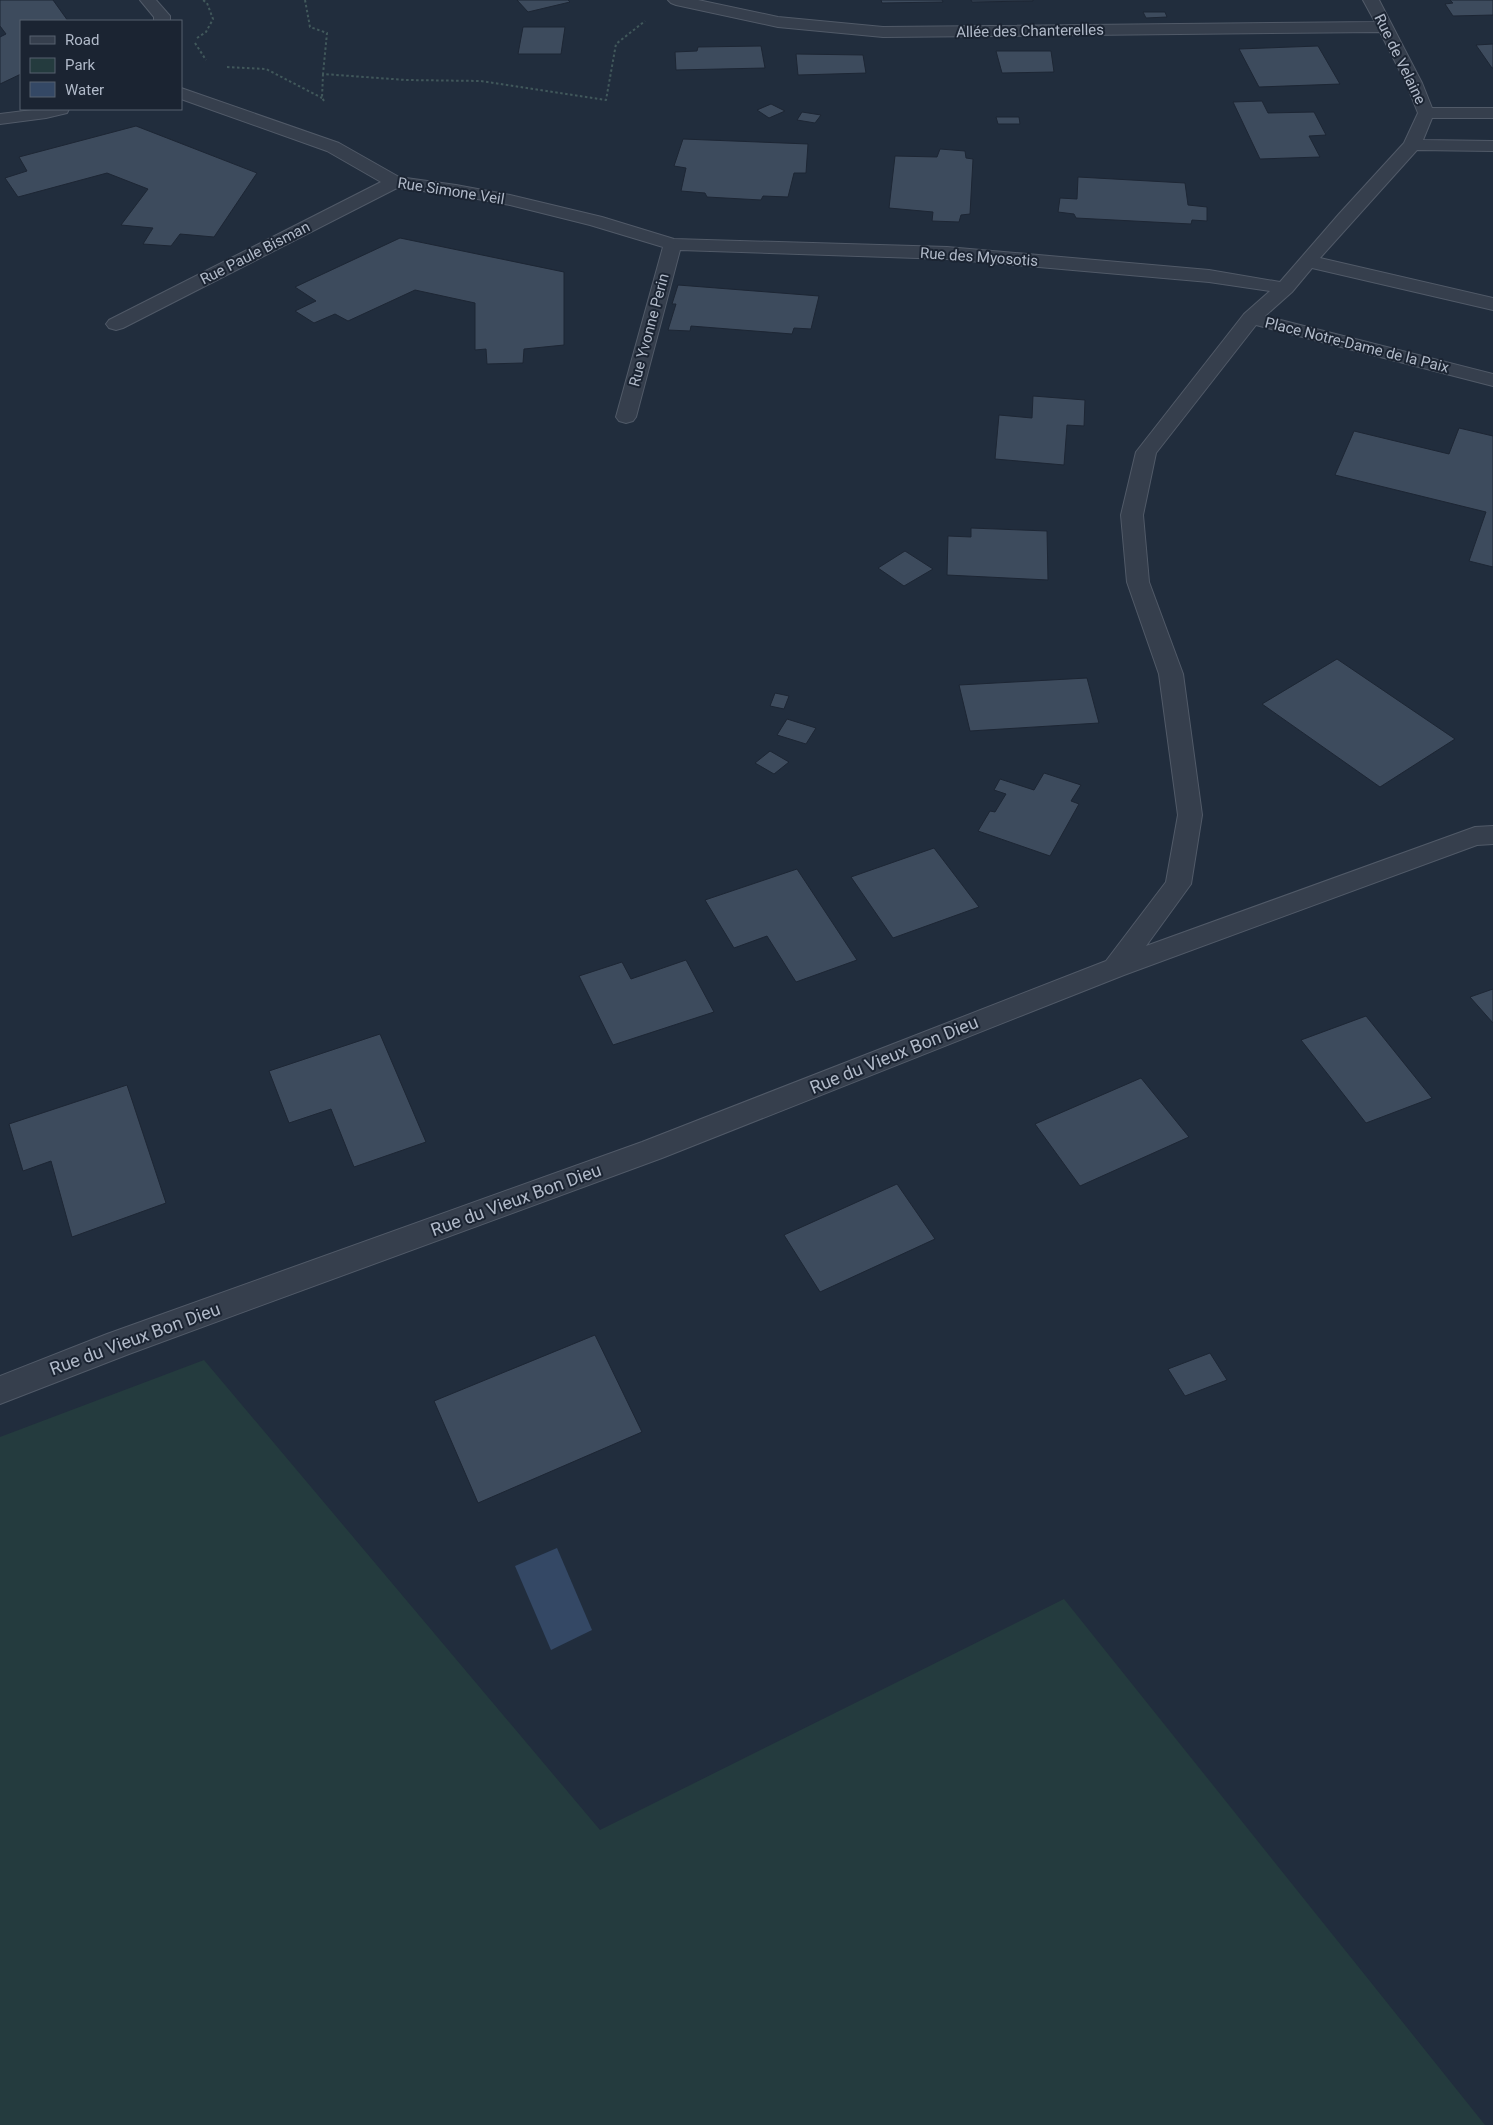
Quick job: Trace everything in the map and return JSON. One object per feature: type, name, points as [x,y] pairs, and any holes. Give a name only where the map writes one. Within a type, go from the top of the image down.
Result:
[{"type":"street","points":[[148,0],[162,16],[162,20]]},
{"type":"street","name":"Allée des Chanterelles","points":[[676,0],[778,22],[883,32],[1386,27]]},
{"type":"street","name":"Rue de Velaine","points":[[1371,0],[1386,27],[1426,113],[1412,145]]},
{"type":"street","name":"Rue Simone Veil","points":[[182,93],[333,147],[394,182],[456,190],[510,200],[596,221],[673,244]]},
{"type":"street","points":[[0,119],[57,110]]},
{"type":"street","points":[[1426,113],[1493,113]]},
{"type":"street","points":[[1493,146],[1412,145],[1308,261],[1493,304]]},
{"type":"street","name":"Rue Paule Bisman","points":[[116,324],[394,182]]},
{"type":"street","name":"Rue des Myosotis","points":[[673,244],[947,253],[1209,276],[1284,288]]},
{"type":"street","name":"Rue Yvonne Perin","points":[[626,417],[673,244]]},
{"type":"street","name":"Place Notre-Dame de la Paix","points":[[1252,318],[1284,288],[1308,261]]},
{"type":"street","points":[[1115,968],[1178,884],[1190,816],[1172,674],[1138,582],[1132,515],[1146,452],[1252,318]]},
{"type":"street","name":"Place Notre-Dame de la Paix","points":[[1252,318],[1493,380]]},
{"type":"street","name":"Rue du Vieux Bon Dieu","points":[[0,1390],[118,1344],[652,1150],[1115,968],[1475,836],[1493,835]]},
{"type":"path","points":[[203,0],[207,3],[213,19],[206,32],[194,40],[208,63]]},
{"type":"path","points":[[305,0],[310,27],[327,33],[323,74],[406,80],[481,80],[606,100],[616,44],[651,16]]},
{"type":"path","points":[[222,67],[249,66],[266,69],[322,98]]},
{"type":"green space","points":[[204,1360],[600,1830],[1064,1599],[1485,2125],[0,2125],[0,1437]]},
{"type":"water","points":[[557,1548],[592,1630],[551,1650],[515,1566]]},
{"type":"building","points":[[0,0],[53,0],[67,20],[20,20],[20,74],[0,84],[0,37],[6,34],[0,26]]},
{"type":"building","points":[[517,0],[568,0],[570,2],[528,12]]},
{"type":"building","points":[[881,0],[942,0],[943,2],[882,3]]},
{"type":"building","points":[[971,0],[1033,0],[1033,1],[972,2]]},
{"type":"building","points":[[1450,0],[1493,0],[1493,15],[1453,16],[1445,4],[1453,3]]},
{"type":"building","points":[[1143,12],[1165,12],[1167,17],[1146,18]]},
{"type":"building","points":[[523,27],[565,27],[561,54],[518,54]]},
{"type":"building","points":[[1493,44],[1493,68],[1492,68],[1476,45]]},
{"type":"building","points":[[761,46],[765,68],[676,70],[675,52],[697,51],[698,47]]},
{"type":"building","points":[[1318,46],[1340,84],[1259,87],[1239,49]]},
{"type":"building","points":[[996,51],[1051,51],[1054,72],[1002,73]]},
{"type":"building","points":[[796,54],[863,55],[866,73],[798,75]]},
{"type":"building","points":[[1262,101],[1268,113],[1314,112],[1326,135],[1309,136],[1320,157],[1260,159],[1233,102]]},
{"type":"building","points":[[771,104],[785,111],[769,118],[757,110]]},
{"type":"building","points":[[802,112],[821,115],[815,123],[797,120]]},
{"type":"building","points":[[996,117],[1019,117],[1020,124],[998,124]]},
{"type":"building","points":[[136,126],[257,173],[214,237],[180,234],[171,246],[143,244],[153,228],[121,225],[148,189],[107,173],[18,197],[5,178],[27,171],[19,157]]},
{"type":"building","points":[[683,139],[808,144],[806,173],[794,173],[788,197],[763,196],[761,200],[707,197],[705,193],[681,191],[686,168],[674,166]]},
{"type":"building","points":[[940,149],[965,151],[966,158],[973,159],[970,214],[961,215],[959,222],[932,221],[933,212],[889,208],[895,156],[937,157]]},
{"type":"building","points":[[1078,177],[1185,183],[1188,205],[1207,207],[1207,221],[1192,220],[1191,224],[1076,218],[1074,214],[1058,212],[1060,198],[1077,199]]},
{"type":"building","points":[[400,238],[564,272],[564,345],[524,349],[523,363],[487,364],[486,349],[475,350],[475,303],[415,290],[348,321],[335,314],[314,323],[295,311],[316,301],[295,287]]},
{"type":"building","points":[[678,285],[819,296],[811,329],[794,328],[792,334],[691,326],[690,331],[668,330],[676,304],[672,304]]},
{"type":"building","points":[[1033,396],[1085,400],[1084,426],[1067,425],[1064,465],[995,459],[999,415],[1032,418]]},
{"type":"building","points":[[1459,428],[1493,436],[1493,567],[1469,561],[1486,512],[1335,475],[1354,431],[1449,454]]},
{"type":"building","points":[[971,528],[1047,531],[1048,580],[947,575],[948,536],[971,537]]},
{"type":"building","points":[[905,551],[933,569],[904,586],[878,568]]},
{"type":"building","points":[[1337,659],[1455,739],[1380,787],[1262,704]]},
{"type":"building","points":[[1087,678],[1099,723],[970,731],[959,685]]},
{"type":"building","points":[[775,693],[789,696],[784,709],[770,706]]},
{"type":"building","points":[[787,719],[816,728],[806,744],[777,735]]},
{"type":"building","points":[[770,751],[789,762],[774,774],[755,763]]},
{"type":"building","points":[[1044,773],[1081,785],[1071,801],[1079,804],[1050,856],[978,831],[990,811],[995,812],[1006,794],[994,790],[1000,779],[1034,790]]},
{"type":"building","points":[[934,848],[979,907],[893,938],[851,877]]},
{"type":"building","points":[[797,869],[857,960],[796,982],[767,936],[734,948],[705,900]]},
{"type":"building","points":[[686,960],[714,1012],[613,1045],[579,976],[622,962],[631,979]]},
{"type":"building","points":[[1493,989],[1493,1023],[1470,997]]},
{"type":"building","points":[[1366,1016],[1432,1098],[1366,1123],[1301,1040]]},
{"type":"building","points":[[380,1034],[426,1142],[354,1167],[331,1109],[289,1123],[269,1071]]},
{"type":"building","points":[[1141,1078],[1189,1137],[1080,1186],[1035,1124]]},
{"type":"building","points":[[127,1085],[166,1203],[72,1237],[51,1161],[23,1171],[9,1124]]},
{"type":"building","points":[[897,1184],[935,1239],[820,1292],[784,1235]]},
{"type":"building","points":[[595,1335],[642,1432],[478,1503],[434,1401]]},
{"type":"building","points":[[1210,1353],[1227,1380],[1185,1396],[1168,1369]]}]
